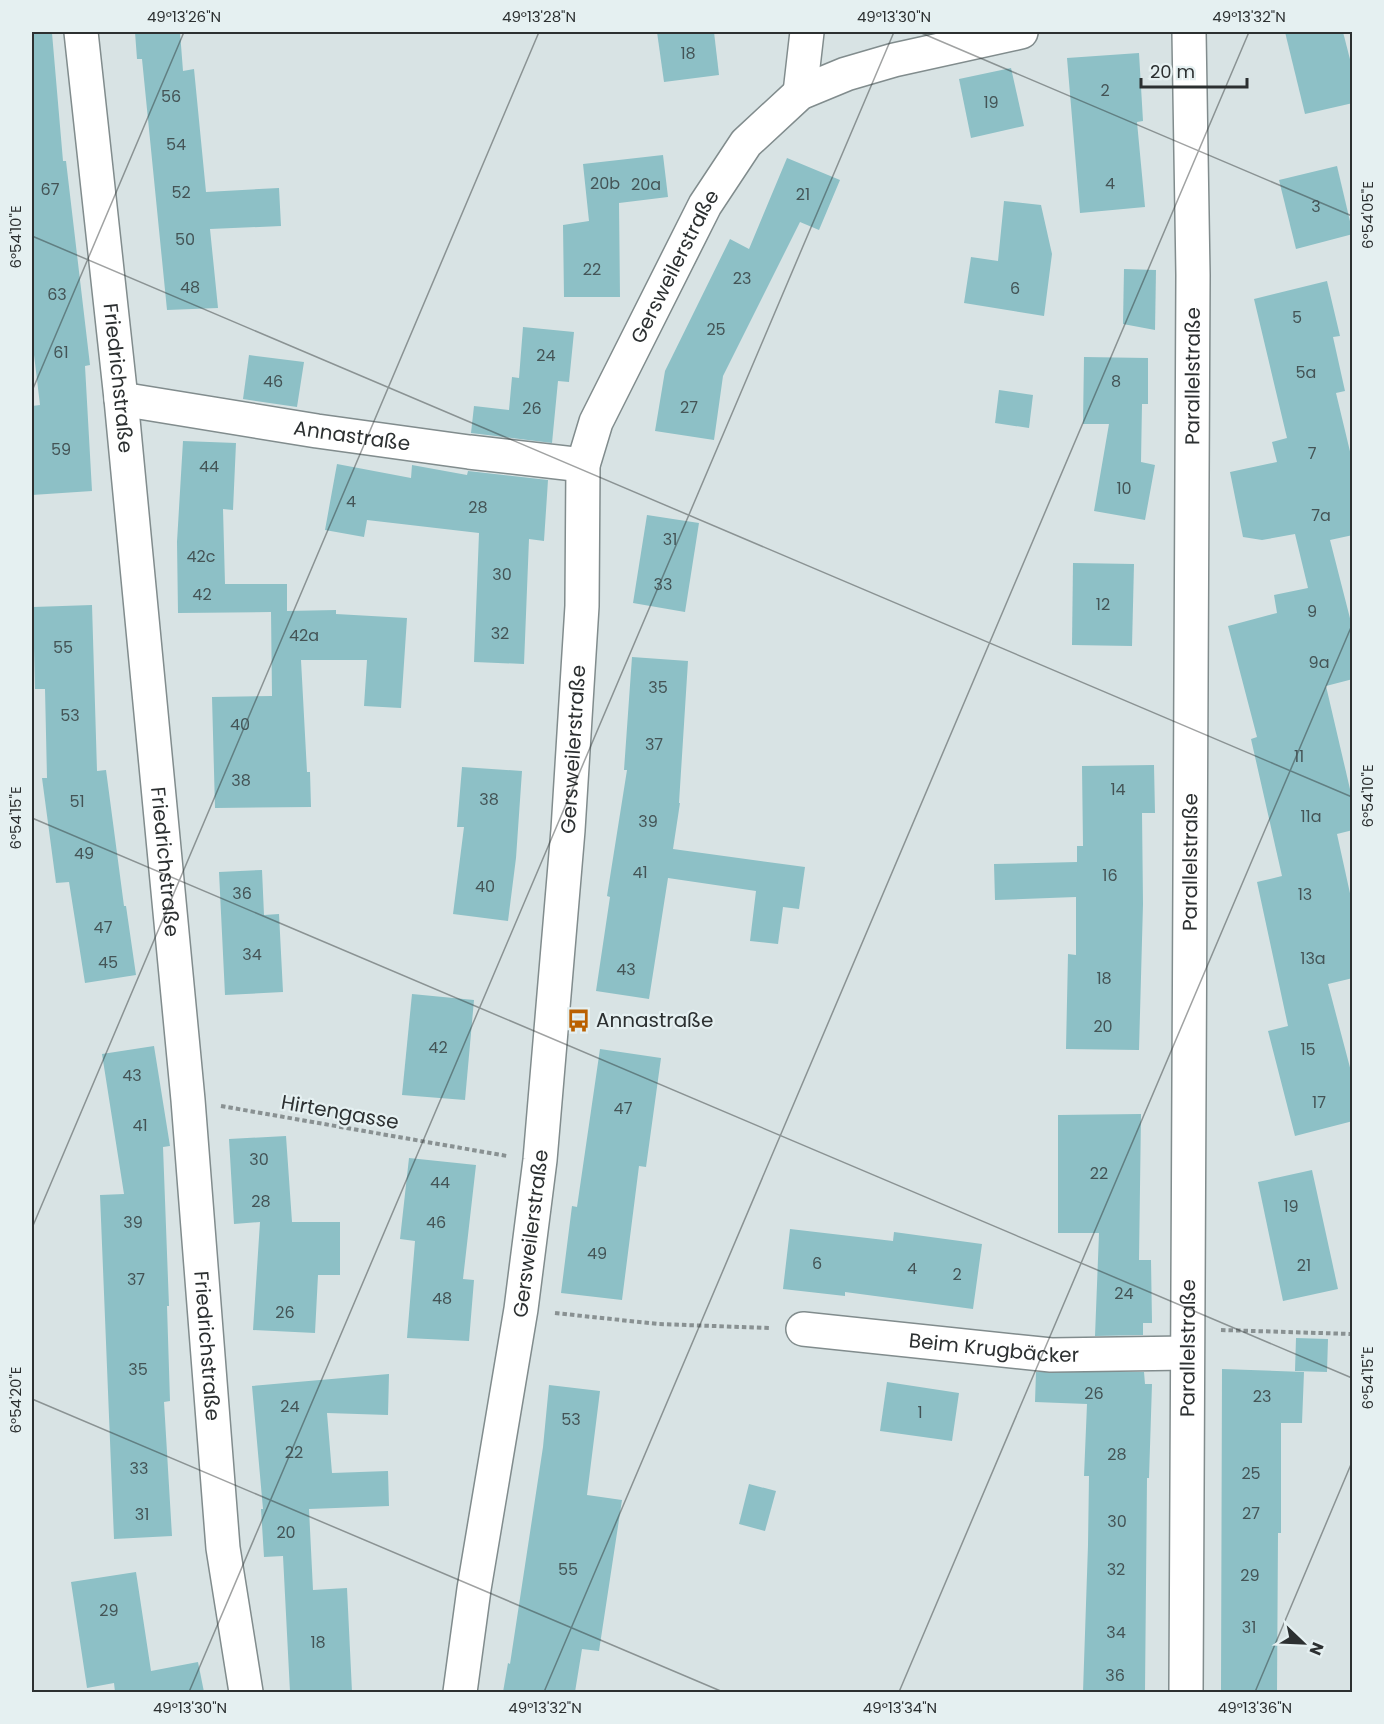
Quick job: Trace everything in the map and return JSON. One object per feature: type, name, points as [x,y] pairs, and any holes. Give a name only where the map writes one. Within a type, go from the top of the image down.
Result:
[{"type":"street","name":"Friedrichstraße","points":[[81,32],[121,399],[188,1101],[223,1548],[246,1692]]},
{"type":"street","points":[[800,93],[807,32]]},
{"type":"street","name":"Gersweilerstraße","points":[[460,1692],[474,1589],[521,1309],[540,1160],[568,830],[582,606],[583,465],[596,422],[705,205],[746,143],[800,93],[846,74],[894,60],[1021,32]]},
{"type":"street","name":"Parallelstraße","points":[[1186,1692],[1193,287],[1189,32]]},
{"type":"street","name":"Annastraße","points":[[121,399],[317,431],[583,465]]},
{"type":"street","name":"Beim Krugbäcker","points":[[803,1329],[1051,1355],[1187,1341]]},
{"type":"path","name":"Hirtengasse","points":[[188,1101],[488,1153]]},
{"type":"path","points":[[521,1309],[658,1324],[803,1329]]},
{"type":"path","points":[[1187,1341],[1353,1334]]},
{"type":"building","points":[[135,32],[180,32],[183,71],[194,69],[206,192],[279,188],[281,226],[210,229],[218,308],[167,310],[142,59],[137,59]]},
{"type":"building","points":[[657,32],[714,32],[719,75],[664,82]]},
{"type":"building","points":[[1285,32],[1343,32],[1353,71],[1353,103],[1305,114]]},
{"type":"building","points":[[52,33],[63,161],[66,161],[90,365],[85,366],[92,491],[32,495],[32,406],[40,405],[32,338],[32,34]]},
{"type":"building","points":[[1139,53],[1143,121],[1137,122],[1145,207],[1080,213],[1067,58]]},
{"type":"building","points":[[1011,68],[1024,126],[971,138],[959,79]]},
{"type":"building","points":[[663,155],[668,197],[619,203],[620,297],[564,297],[563,225],[589,221],[583,164]]},
{"type":"building","points":[[787,158],[840,180],[819,230],[800,222],[723,376],[714,440],[655,431],[665,371],[730,239],[749,249]]},
{"type":"building","points":[[1337,166],[1353,234],[1296,249],[1279,180]]},
{"type":"building","points":[[1004,201],[1041,205],[1052,254],[1044,316],[964,303],[971,257],[998,261]]},
{"type":"building","points":[[1124,269],[1156,270],[1155,330],[1123,324]]},
{"type":"building","points":[[1327,281],[1340,336],[1333,337],[1345,391],[1336,393],[1353,464],[1353,535],[1330,540],[1353,630],[1353,679],[1326,686],[1353,802],[1353,830],[1337,834],[1353,907],[1353,978],[1328,984],[1353,1079],[1353,1121],[1295,1136],[1268,1031],[1288,1026],[1257,882],[1282,876],[1251,739],[1257,737],[1228,626],[1277,613],[1274,595],[1308,588],[1295,534],[1262,540],[1243,537],[1230,472],[1277,462],[1272,442],[1287,438],[1254,299]]},
{"type":"building","points":[[523,327],[574,332],[569,382],[558,381],[552,443],[471,433],[474,406],[509,410],[512,377],[519,378]]},
{"type":"building","points":[[249,355],[304,362],[297,407],[243,399]]},
{"type":"building","points":[[1084,357],[1148,358],[1148,404],[1142,404],[1141,462],[1155,465],[1145,520],[1094,511],[1109,424],[1083,424]]},
{"type":"building","points":[[999,390],[1033,395],[1029,428],[995,423]]},
{"type":"building","points":[[183,441],[236,443],[233,510],[223,509],[225,584],[287,584],[287,611],[336,610],[336,614],[407,618],[401,708],[364,706],[367,660],[301,660],[311,807],[215,808],[212,697],[272,696],[271,612],[178,613],[177,542]]},
{"type":"building","points":[[337,464],[411,478],[412,465],[467,475],[468,471],[548,480],[544,541],[529,539],[524,664],[474,662],[479,533],[367,520],[364,537],[325,530]]},
{"type":"building","points":[[647,515],[699,523],[685,612],[633,603]]},
{"type":"building","points":[[1073,563],[1134,564],[1132,646],[1072,645]]},
{"type":"building","points":[[92,605],[97,771],[106,770],[124,906],[126,906],[136,975],[85,983],[69,882],[56,883],[42,778],[47,778],[45,689],[35,689],[33,607]]},
{"type":"building","points":[[632,657],[688,661],[680,803],[673,849],[805,867],[799,909],[783,907],[778,944],[750,941],[756,891],[668,878],[649,999],[596,991],[610,897],[607,896],[627,770],[624,770]]},
{"type":"building","points":[[1154,765],[1155,813],[1142,813],[1143,904],[1139,1050],[1066,1049],[1068,954],[1076,955],[1076,897],[995,900],[994,864],[1077,862],[1077,846],[1083,846],[1082,766]]},
{"type":"building","points":[[462,767],[522,771],[516,858],[508,921],[453,914],[464,827],[457,827]]},
{"type":"building","points":[[262,870],[264,915],[279,914],[283,992],[225,995],[219,872]]},
{"type":"building","points":[[412,994],[474,1000],[465,1100],[402,1095]]},
{"type":"building","points":[[154,1046],[170,1146],[163,1147],[170,1401],[164,1402],[172,1536],[114,1539],[100,1195],[124,1194],[102,1054]]},
{"type":"building","points":[[600,1049],[661,1058],[646,1167],[639,1166],[622,1300],[561,1293],[572,1206],[577,1207]]},
{"type":"building","points":[[1141,1114],[1139,1260],[1151,1260],[1152,1323],[1143,1323],[1143,1335],[1095,1336],[1099,1233],[1058,1233],[1058,1115]]},
{"type":"building","points":[[286,1136],[292,1222],[340,1222],[340,1275],[318,1275],[315,1333],[253,1330],[260,1222],[234,1224],[229,1139]]},
{"type":"building","points":[[409,1158],[476,1165],[463,1279],[474,1280],[469,1341],[407,1338],[415,1241],[400,1239]]},
{"type":"building","points":[[1312,1170],[1338,1289],[1283,1301],[1258,1182]]},
{"type":"building","points":[[790,1229],[893,1241],[894,1232],[982,1244],[973,1309],[845,1292],[845,1296],[783,1289]]},
{"type":"building","points":[[1296,1338],[1328,1339],[1327,1372],[1295,1371]]},
{"type":"building","points":[[1222,1369],[1304,1372],[1302,1423],[1281,1423],[1277,1692],[1221,1692]]},
{"type":"building","points":[[1036,1372],[1144,1372],[1145,1384],[1152,1384],[1149,1478],[1147,1478],[1145,1692],[1083,1692],[1089,1476],[1084,1476],[1087,1404],[1035,1402]]},
{"type":"building","points":[[389,1374],[388,1415],[327,1413],[332,1473],[388,1471],[389,1506],[309,1509],[313,1590],[347,1588],[352,1692],[290,1692],[283,1556],[264,1557],[261,1509],[263,1509],[252,1386]]},
{"type":"building","points":[[887,1382],[959,1393],[952,1441],[880,1431]]},
{"type":"building","points":[[549,1385],[600,1391],[587,1495],[622,1500],[599,1651],[582,1649],[575,1692],[503,1692],[508,1663],[510,1664],[543,1447]]},
{"type":"building","points":[[749,1484],[776,1491],[765,1531],[739,1524]]},
{"type":"building","points":[[136,1572],[151,1671],[198,1662],[204,1692],[115,1692],[114,1683],[87,1688],[71,1582]]},
{"type":"place","name":"Annastraße","points":[[578,1020]]}]
